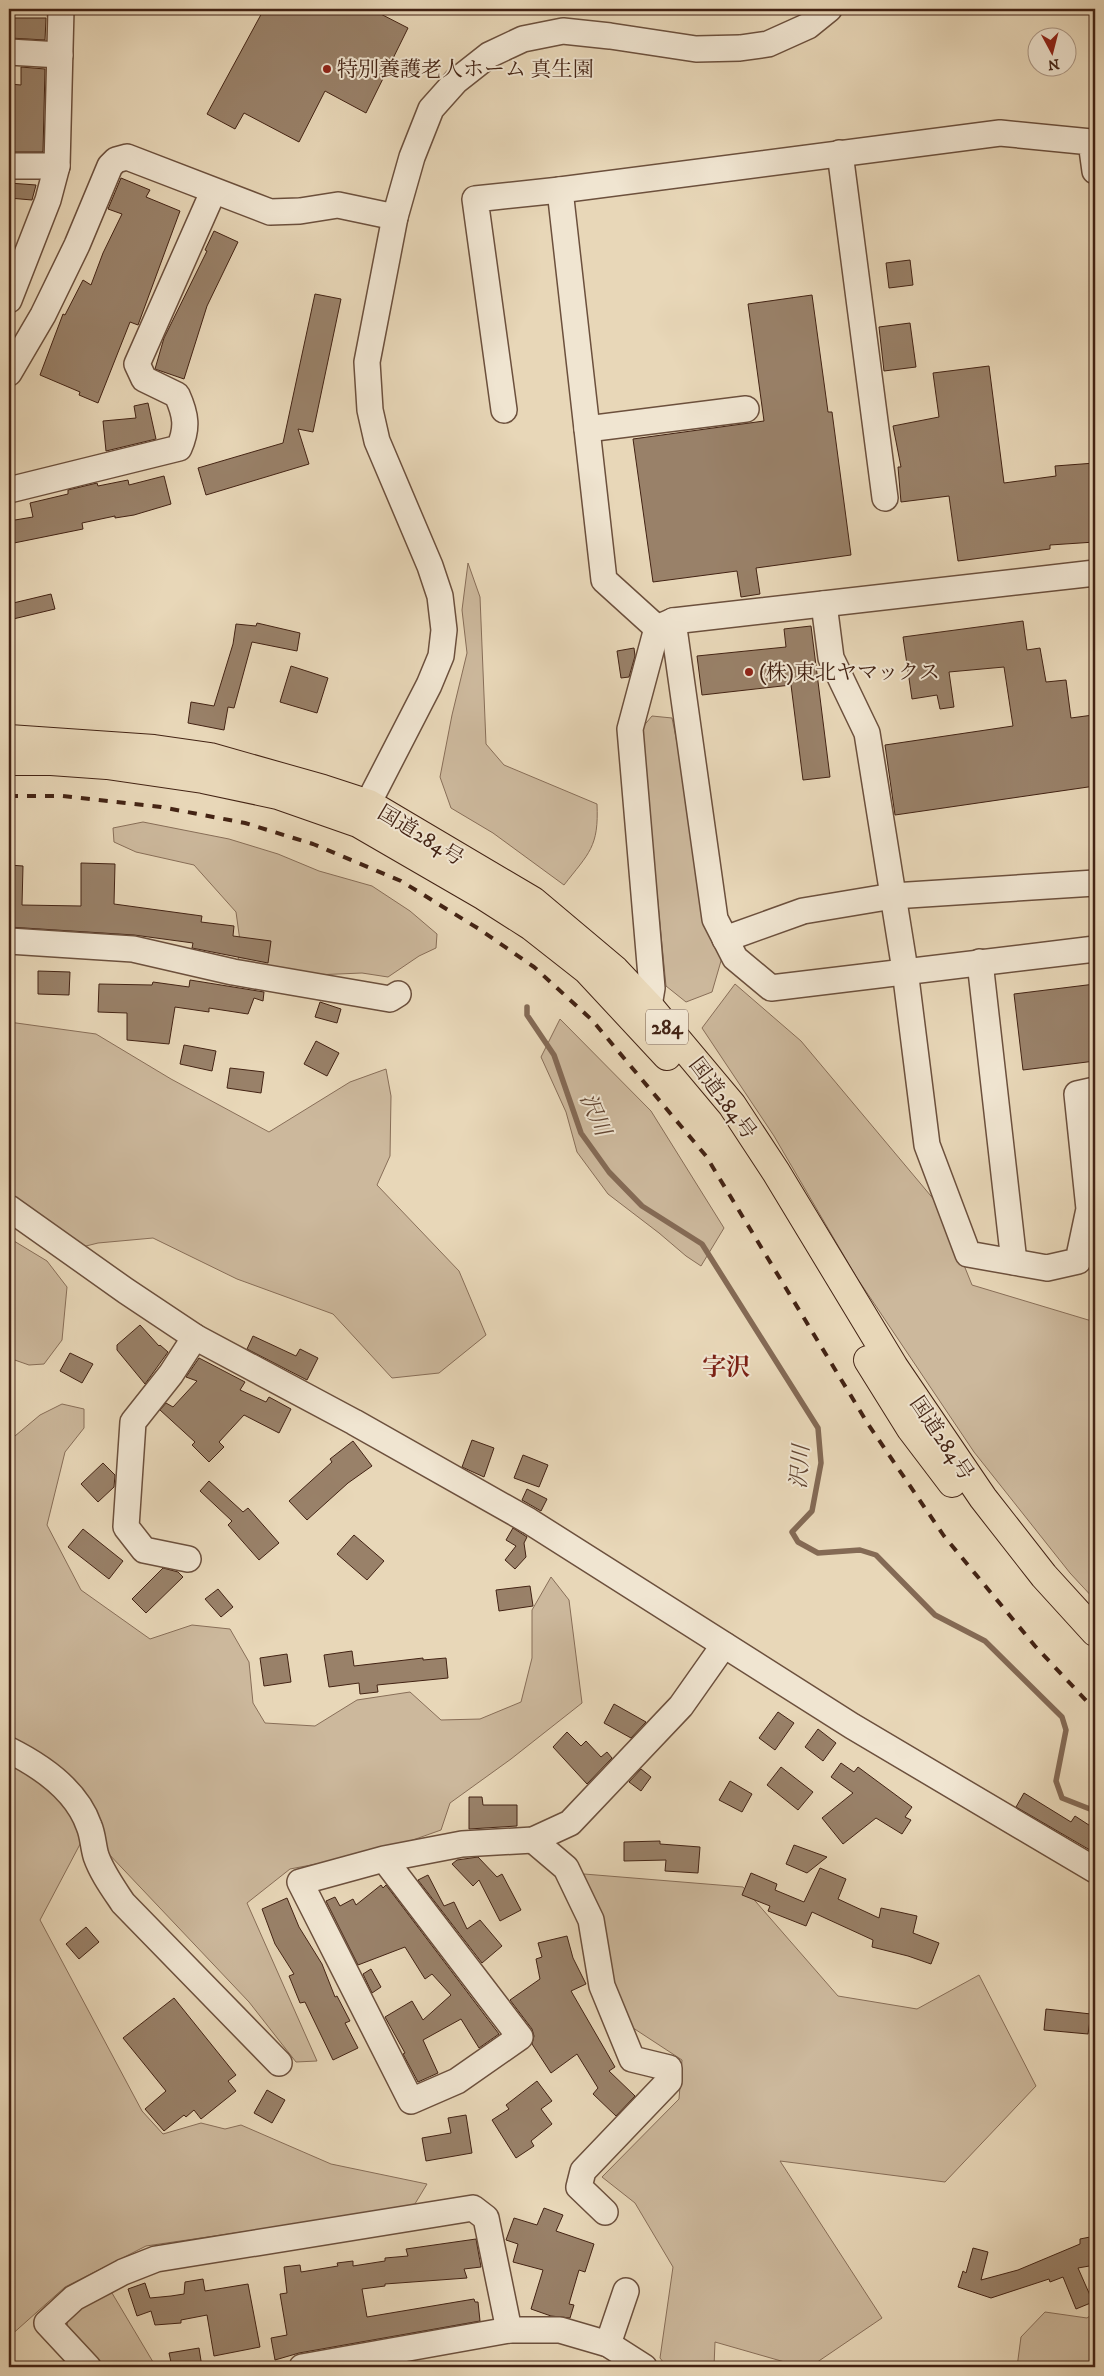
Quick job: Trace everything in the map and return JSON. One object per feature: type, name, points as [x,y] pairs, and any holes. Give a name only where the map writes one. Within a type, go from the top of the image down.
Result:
[{"type":"highway","name":"国道284号","points":[[9,739],[118,745],[210,757],[264,771],[363,814],[533,901],[615,970],[642,1013],[715,1110],[759,1178],[827,1294],[911,1429],[1024,1576],[1095,1652]]},
{"type":"highway","name":"国道284号","points":[[9,761],[51,761],[107,765],[203,779],[363,814]]},
{"type":"highway","name":"国道284号","points":[[642,1013],[732,1105],[776,1172],[894,1367],[983,1498],[1044,1576],[1095,1632]]},
{"type":"street","points":[[9,300],[48,200],[57,166],[61,9]]},
{"type":"street","points":[[363,814],[429,685],[441,656],[444,630],[440,596],[430,566],[382,456],[370,410],[367,362],[370,336],[395,217],[412,157],[431,108],[456,80],[489,55],[523,39],[563,32],[610,36],[696,49],[740,48],[768,44],[808,26],[829,9]]},
{"type":"street","points":[[9,52],[60,55]]},
{"type":"street","points":[[504,410],[475,199],[560,190],[1000,133],[1091,142],[1095,171]]},
{"type":"street","points":[[840,153],[885,498]]},
{"type":"street","points":[[9,373],[43,315],[77,245],[110,166],[116,160],[127,157],[213,192],[270,212],[300,211],[338,205],[395,217]]},
{"type":"street","points":[[9,166],[57,166]]},
{"type":"street","points":[[560,190],[604,580],[665,625],[715,919],[735,958],[771,988],[905,970],[1095,949]]},
{"type":"street","points":[[9,490],[179,448],[186,432],[184,409],[177,395],[144,379],[137,364],[213,192]]},
{"type":"street","points":[[587,429],[746,409]]},
{"type":"street","points":[[665,625],[824,604],[1095,574]]},
{"type":"street","points":[[824,604],[831,658],[867,733],[905,970],[927,1145],[968,1254],[1046,1268],[1078,1261],[1089,1209],[1077,1094],[1095,1090]]},
{"type":"street","points":[[642,1013],[652,988],[630,729],[665,625]]},
{"type":"street","points":[[725,938],[804,911],[893,896],[1095,883]]},
{"type":"street","points":[[9,941],[133,949],[233,972],[380,998],[390,999],[398,994]]},
{"type":"street","points":[[980,962],[1014,1262]]},
{"type":"street","points":[[9,1208],[126,1291],[195,1337],[354,1422],[529,1521],[852,1726],[1095,1870]]},
{"type":"street","points":[[188,1559],[144,1550],[126,1527],[133,1422],[171,1374],[195,1337]]},
{"type":"street","points":[[384,1859],[520,2037],[456,2080],[412,2101],[300,1882],[384,1859],[462,1844],[533,1840],[570,1823],[681,1706],[724,1645]]},
{"type":"street","points":[[9,1750],[34,1762],[69,1793],[89,1824],[96,1856],[108,1882],[123,1903],[279,2063]]},
{"type":"street","points":[[533,1840],[566,1868],[591,1920],[602,1986],[632,2059],[669,2068],[669,2081],[583,2171],[579,2187],[605,2212]]},
{"type":"street","points":[[88,2367],[47,2323],[74,2298],[123,2272],[156,2259],[473,2208],[486,2218],[509,2330]]},
{"type":"street","points":[[608,2344],[626,2291]]},
{"type":"street","points":[[302,2367],[366,2362],[509,2330],[560,2330],[608,2344],[644,2367]]},
{"type":"shaded area","points":[[468,563],[480,597],[486,744],[504,765],[597,804],[596,830],[591,849],[564,885],[493,833],[451,808],[440,777],[467,653],[462,610]]},
{"type":"shaded area","points":[[652,716],[672,718],[692,816],[706,928],[723,954],[712,992],[686,1002],[666,986],[641,729]]},
{"type":"shaded area","points":[[143,822],[229,839],[278,854],[319,871],[372,886],[410,911],[437,934],[436,948],[419,956],[388,977],[362,973],[314,975],[238,962],[240,941],[236,912],[194,865],[136,852],[114,842],[113,828]]},
{"type":"shaded area","points":[[735,984],[801,1041],[941,1208],[972,1285],[1095,1322],[1095,1600],[1070,1573],[974,1452],[857,1278],[774,1136],[702,1028]]},
{"type":"shaded area","points":[[560,1019],[651,1111],[724,1228],[701,1266],[608,1194],[577,1152],[566,1112],[541,1057]]},
{"type":"shaded area","points":[[9,1022],[96,1034],[171,1079],[269,1132],[350,1082],[386,1069],[391,1096],[390,1156],[377,1185],[459,1271],[486,1335],[439,1373],[392,1378],[333,1314],[237,1279],[153,1238],[98,1243],[82,1247],[9,1196]]},
{"type":"shaded area","points":[[9,1238],[47,1261],[67,1287],[62,1340],[44,1364],[29,1365],[9,1358]]},
{"type":"shaded area","points":[[62,1404],[84,1409],[84,1428],[65,1452],[47,1525],[81,1590],[150,1639],[192,1625],[230,1629],[249,1662],[253,1703],[265,1723],[315,1726],[357,1700],[410,1692],[441,1720],[480,1719],[521,1702],[532,1658],[532,1610],[551,1577],[569,1600],[582,1703],[511,1759],[450,1803],[441,1830],[379,1852],[290,1869],[247,1903],[317,2061],[296,2062],[249,2002],[87,1831],[40,1920],[142,2111],[163,2134],[201,2123],[225,2129],[241,2125],[331,2164],[427,2184],[413,2207],[146,2246],[65,2287],[9,2337],[9,1768],[11,1765],[9,1759],[9,1441],[40,1415]]},
{"type":"shaded area","points":[[584,1874],[743,1887],[838,1996],[917,2009],[979,1975],[1036,2086],[945,2182],[780,2161],[882,2318],[810,2367],[802,2367],[715,2342],[714,2367],[667,2367],[660,2358],[673,2267],[635,2203],[602,2177],[679,2099],[682,2060],[624,2022]]},
{"type":"shaded area","points":[[109,2288],[156,2367],[101,2367],[67,2328],[68,2316]]},
{"type":"shaded area","points":[[1045,2312],[1087,2318],[1095,2312],[1095,2367],[1017,2367],[1021,2337]]},
{"type":"building","name":"特別養護老人ホーム 真生園","points":[[264,9],[371,9],[408,28],[366,113],[325,91],[299,142],[244,113],[235,129],[207,114]]},
{"type":"building","points":[[11,18],[46,18],[45,40],[10,38]]},
{"type":"building","points":[[21,67],[45,69],[43,152],[11,152],[9,84],[21,85]]},
{"type":"building","points":[[121,178],[150,190],[146,197],[180,211],[138,325],[130,322],[98,403],[79,395],[80,392],[40,375],[63,314],[65,315],[83,280],[91,285],[103,253],[122,214],[108,209]]},
{"type":"building","points":[[9,183],[36,185],[32,200],[9,198]]},
{"type":"building","points":[[214,231],[238,242],[207,306],[184,379],[155,369],[164,338],[207,251],[205,250]]},
{"type":"building","points":[[910,260],[913,285],[889,288],[886,263]]},
{"type":"building","points":[[315,294],[341,299],[313,432],[298,429],[309,464],[206,495],[198,468],[283,443]]},
{"type":"building","points":[[812,295],[828,412],[832,412],[851,555],[756,568],[760,594],[741,597],[737,571],[653,582],[633,439],[764,421],[748,304]]},
{"type":"building","points":[[910,323],[916,367],[884,371],[879,327]]},
{"type":"building","points":[[989,366],[1004,483],[1056,476],[1055,466],[1095,463],[1095,542],[1050,545],[1050,549],[958,561],[949,496],[901,502],[898,467],[901,467],[893,426],[939,417],[933,373]]},
{"type":"building","points":[[148,403],[156,439],[106,451],[103,421],[136,418],[134,406]]},
{"type":"building","points":[[164,476],[171,504],[134,515],[115,518],[115,516],[82,523],[83,529],[9,544],[9,521],[33,517],[30,503],[68,494],[68,490],[97,483],[98,486],[128,480],[129,485]]},
{"type":"building","points":[[51,594],[55,609],[9,620],[9,604]]},
{"type":"building","points":[[1023,621],[1027,650],[1040,648],[1046,682],[1066,680],[1071,718],[1093,715],[1095,731],[1095,786],[895,815],[885,745],[1013,726],[1004,667],[949,672],[954,707],[940,709],[937,695],[912,699],[903,637]]},
{"type":"building","points":[[257,623],[300,633],[297,651],[252,642],[234,708],[228,707],[224,730],[188,723],[191,702],[214,706],[233,644],[236,624],[256,626]]},
{"type":"building","points":[[811,626],[830,777],[803,780],[791,685],[702,695],[697,656],[786,647],[784,629]]},
{"type":"building","points":[[634,648],[635,656],[629,677],[621,678],[617,651]]},
{"type":"building","points":[[291,666],[328,678],[317,713],[280,702]]},
{"type":"building","points":[[81,863],[115,864],[114,904],[202,916],[201,922],[234,926],[233,936],[271,941],[268,963],[192,948],[193,943],[134,935],[9,927],[9,865],[23,866],[22,905],[81,906]]},
{"type":"building","points":[[38,971],[70,972],[69,995],[38,994]]},
{"type":"building","points":[[190,980],[264,992],[263,1001],[254,998],[248,1014],[209,1008],[209,1012],[175,1007],[169,1044],[127,1040],[127,1013],[98,1012],[99,984],[152,985],[153,982],[189,987]]},
{"type":"building","points":[[1095,984],[1095,1061],[1023,1070],[1014,994]]},
{"type":"building","points":[[320,1002],[341,1009],[337,1023],[315,1017]]},
{"type":"building","points":[[316,1041],[339,1053],[327,1076],[304,1064]]},
{"type":"building","points":[[184,1045],[216,1051],[212,1071],[180,1064]]},
{"type":"building","points":[[230,1068],[264,1072],[261,1093],[227,1088]]},
{"type":"building","points":[[140,1325],[159,1346],[168,1352],[145,1384],[117,1350],[117,1345]]},
{"type":"building","points":[[253,1336],[296,1356],[300,1349],[318,1358],[307,1380],[247,1349]]},
{"type":"building","points":[[70,1353],[93,1364],[82,1383],[60,1371]]},
{"type":"building","points":[[199,1358],[245,1382],[240,1390],[266,1402],[269,1397],[291,1409],[279,1433],[244,1415],[219,1442],[224,1447],[209,1462],[192,1445],[195,1442],[160,1410],[166,1403],[173,1407],[197,1381],[186,1377]]},
{"type":"building","points":[[472,1440],[494,1448],[484,1477],[462,1467]]},
{"type":"building","points":[[353,1441],[372,1466],[348,1483],[307,1520],[289,1501],[332,1462],[330,1459]]},
{"type":"building","points":[[523,1455],[548,1465],[539,1487],[514,1478]]},
{"type":"building","points":[[103,1463],[115,1475],[114,1487],[98,1502],[81,1484]]},
{"type":"building","points":[[209,1481],[243,1512],[248,1508],[279,1543],[259,1560],[228,1525],[232,1521],[200,1491]]},
{"type":"building","points":[[527,1489],[547,1499],[541,1511],[522,1500]]},
{"type":"building","points":[[513,1528],[527,1537],[524,1543],[526,1557],[515,1569],[505,1560],[516,1546],[506,1540]]},
{"type":"building","points":[[83,1529],[123,1561],[109,1579],[68,1547]]},
{"type":"building","points":[[354,1535],[384,1561],[367,1580],[337,1554]]},
{"type":"building","points":[[163,1568],[178,1572],[183,1577],[146,1613],[132,1599]]},
{"type":"building","points":[[530,1586],[533,1606],[499,1611],[496,1590]]},
{"type":"building","points":[[218,1589],[233,1607],[221,1617],[205,1599]]},
{"type":"building","points":[[352,1651],[354,1666],[423,1658],[423,1660],[446,1658],[448,1678],[377,1685],[378,1692],[360,1694],[359,1683],[329,1687],[324,1655]]},
{"type":"building","points":[[287,1654],[291,1682],[264,1686],[260,1658]]},
{"type":"building","points":[[614,1704],[646,1722],[631,1738],[604,1723]]},
{"type":"building","points":[[778,1712],[794,1723],[775,1750],[759,1738]]},
{"type":"building","points":[[818,1729],[836,1743],[823,1761],[805,1747]]},
{"type":"building","points":[[567,1732],[581,1746],[586,1741],[601,1757],[607,1752],[612,1758],[587,1784],[553,1747]]},
{"type":"building","points":[[841,1763],[854,1772],[858,1767],[912,1807],[905,1817],[911,1820],[902,1834],[876,1818],[843,1844],[822,1818],[853,1793],[831,1777]]},
{"type":"building","points":[[781,1767],[813,1792],[798,1810],[767,1785]]},
{"type":"building","points":[[641,1769],[651,1777],[641,1791],[629,1782]]},
{"type":"building","points":[[730,1781],[752,1794],[742,1812],[719,1800]]},
{"type":"building","points":[[1024,1793],[1071,1822],[1075,1816],[1095,1829],[1095,1853],[1016,1807]]},
{"type":"building","points":[[469,1797],[482,1797],[483,1805],[517,1805],[517,1826],[469,1829]]},
{"type":"building","points":[[660,1841],[660,1844],[700,1847],[698,1873],[665,1871],[666,1860],[624,1861],[624,1842]]},
{"type":"building","points":[[794,1845],[827,1857],[807,1873],[786,1864]]},
{"type":"building","points":[[478,1857],[497,1877],[502,1874],[521,1910],[500,1921],[479,1880],[473,1886],[452,1864],[457,1860]]},
{"type":"building","points":[[820,1868],[846,1879],[838,1899],[879,1918],[881,1908],[917,1916],[913,1933],[939,1943],[931,1964],[872,1947],[873,1940],[812,1912],[806,1926],[768,1911],[770,1906],[742,1895],[751,1873],[777,1884],[775,1890],[804,1902]]},
{"type":"building","points":[[428,1875],[444,1906],[454,1902],[467,1929],[480,1920],[502,1946],[482,1963],[418,1880]]},
{"type":"building","points":[[381,1885],[383,1888],[386,1885],[499,2034],[479,2048],[461,2019],[423,2040],[438,2073],[418,2082],[403,2054],[405,2053],[385,2017],[412,2001],[423,2020],[451,1995],[432,1974],[425,1979],[405,1947],[358,1965],[326,1901],[335,1897],[340,1906],[353,1899],[356,1905]]},
{"type":"building","points":[[287,1898],[299,1927],[322,1964],[335,1997],[337,1996],[350,2021],[345,2023],[358,2048],[333,2060],[305,2002],[300,2003],[289,1976],[294,1974],[275,1944],[262,1909]]},
{"type":"building","points":[[86,1927],[99,1942],[79,1959],[66,1944]]},
{"type":"building","points":[[567,1936],[573,1958],[586,1984],[571,1991],[615,2067],[609,2071],[635,2096],[616,2116],[593,2094],[598,2088],[577,2054],[551,2073],[532,2044],[534,2036],[532,2029],[510,2000],[540,1979],[536,1959],[542,1957],[538,1943]]},
{"type":"building","points":[[371,1969],[381,1987],[372,1993],[363,1974]]},
{"type":"building","points":[[174,1998],[236,2075],[228,2081],[236,2091],[201,2119],[194,2110],[186,2117],[184,2115],[164,2131],[145,2109],[166,2091],[123,2038]]},
{"type":"building","points":[[1046,2009],[1091,2014],[1088,2034],[1044,2030]]},
{"type":"building","points":[[537,2081],[552,2101],[541,2109],[552,2124],[531,2141],[534,2146],[516,2158],[492,2120],[509,2109],[506,2105]]},
{"type":"building","points":[[267,2090],[285,2100],[272,2123],[254,2113]]},
{"type":"building","points":[[466,2115],[472,2153],[426,2161],[422,2138],[451,2133],[448,2118]]},
{"type":"building","points":[[544,2208],[563,2215],[556,2231],[594,2244],[585,2272],[579,2270],[569,2304],[574,2305],[570,2318],[551,2316],[531,2309],[543,2270],[513,2262],[518,2244],[506,2240],[514,2218],[537,2225]]},
{"type":"building","points":[[1095,2236],[1095,2265],[1078,2268],[1093,2302],[1076,2309],[1063,2277],[1050,2282],[1049,2279],[991,2298],[958,2287],[963,2271],[966,2273],[973,2248],[988,2252],[981,2280],[1018,2270],[1080,2244],[1080,2239]]},
{"type":"building","points":[[476,2239],[481,2267],[464,2269],[467,2278],[385,2284],[385,2286],[362,2289],[367,2317],[474,2299],[475,2302],[478,2302],[480,2321],[299,2353],[275,2360],[271,2338],[287,2335],[280,2294],[287,2293],[284,2267],[300,2265],[301,2272],[338,2266],[337,2263],[353,2261],[353,2266],[385,2261],[385,2258],[408,2256],[406,2249]]},
{"type":"building","points":[[203,2279],[205,2291],[248,2284],[260,2347],[214,2356],[207,2315],[181,2320],[181,2323],[155,2325],[151,2311],[137,2316],[128,2289],[145,2283],[150,2298],[171,2296],[184,2294],[185,2282]]},
{"type":"building","points":[[199,2348],[202,2367],[172,2367],[169,2353]]},
{"type":"waterway","name":"沢川","points":[[527,1007],[527,1015],[554,1055],[581,1133],[609,1172],[642,1206],[702,1244],[818,1428],[821,1463],[812,1511],[792,1532],[798,1542],[818,1553],[860,1550],[876,1555],[935,1615],[985,1641],[1062,1717],[1066,1730],[1056,1781],[1062,1798],[1095,1811]]},
{"type":"railway","points":[[9,796],[62,796],[161,807],[245,823],[313,844],[401,881],[479,929],[534,967],[592,1020],[706,1156],[868,1424],[944,1536],[1035,1646],[1095,1710]]},
{"type":"place","name":"特別養護老人ホーム 真生園","points":[[327,69]]},
{"type":"place","name":"(株)東北ヤマックス","points":[[749,672]]},
{"type":"district","name":"字沢","points":[[726,1367]]}]
